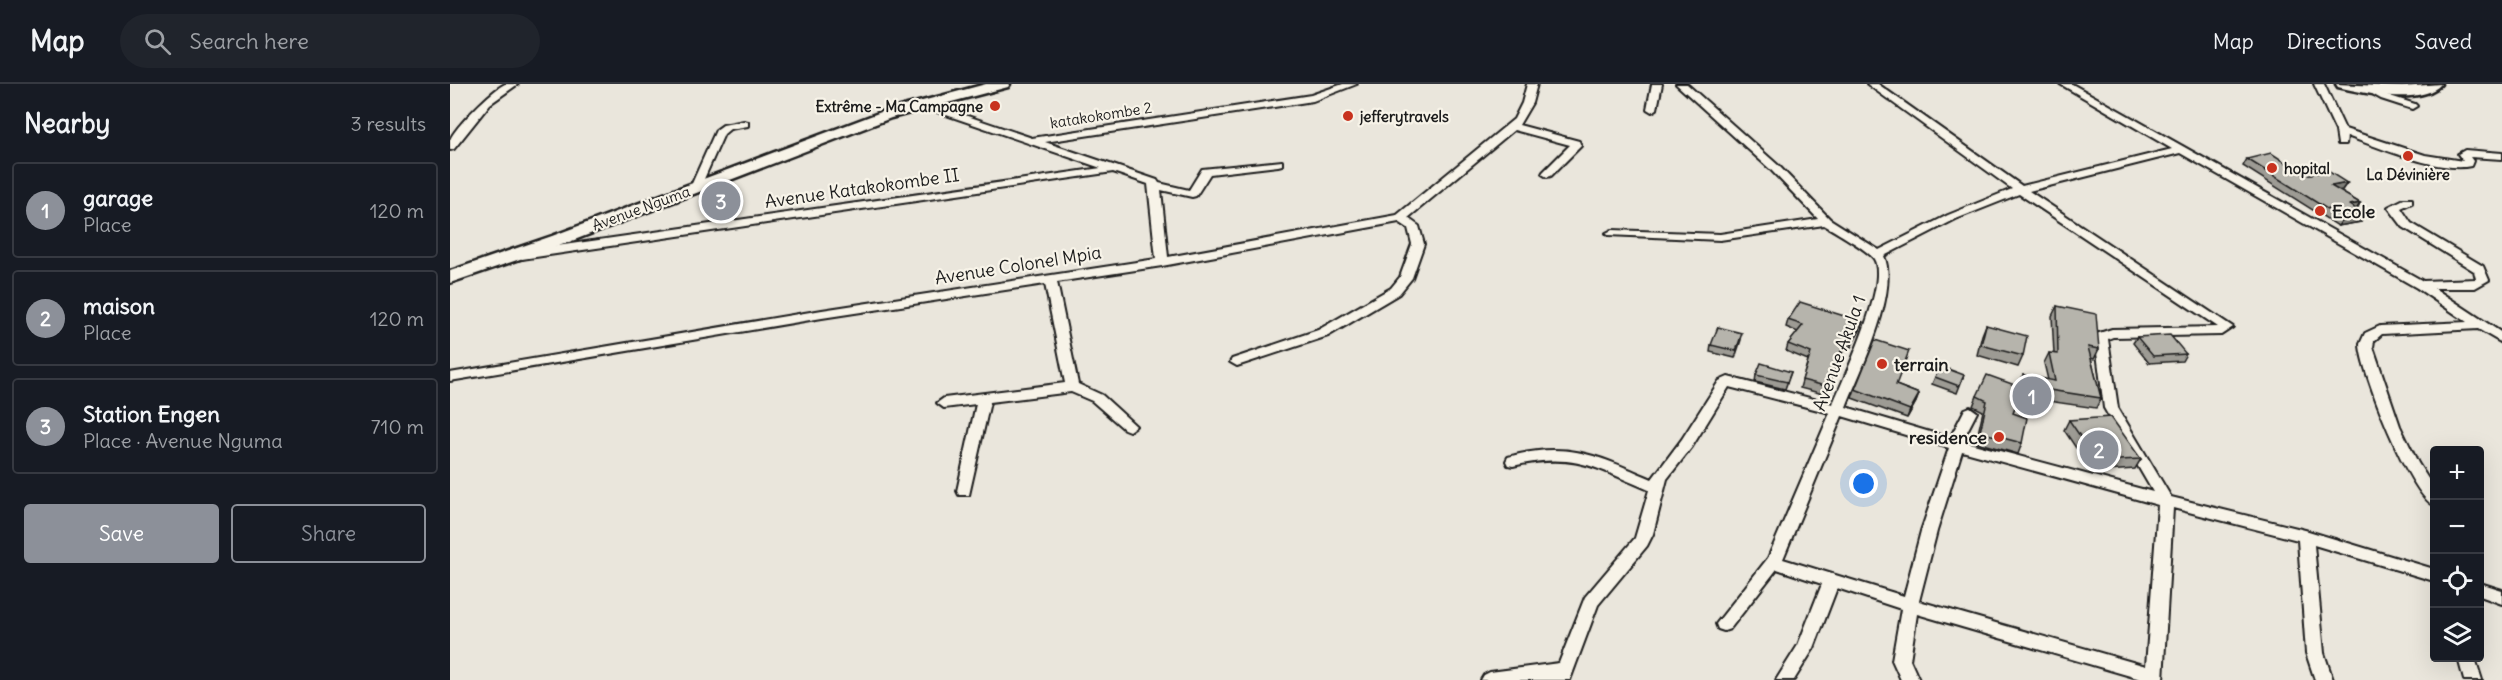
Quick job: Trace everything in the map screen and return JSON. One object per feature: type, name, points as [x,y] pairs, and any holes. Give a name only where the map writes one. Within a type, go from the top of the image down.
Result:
[{"type":"main road","name":"Avenue Nguma","points":[[450,277],[695,188],[871,120],[1003,84]]},
{"type":"main road","points":[[2343,84],[2370,89],[2413,90],[2434,84]]},
{"type":"street","points":[[450,147],[494,94],[513,84]]},
{"type":"street","name":"katakokombe 2","points":[[1030,141],[1314,98],[1352,84]]},
{"type":"street","name":"Avenue Colonel Mpia","points":[[450,377],[822,314],[1162,262],[1401,218],[1511,126],[1521,115],[1532,84]]},
{"type":"street","points":[[1652,109],[1657,84]]},
{"type":"street","points":[[1682,84],[1775,168],[1826,221],[1878,255],[1952,217],[2020,190],[2181,150]]},
{"type":"street","points":[[1774,562],[2154,677],[2162,588],[2166,501],[2111,408],[2101,337],[2112,333],[2221,331],[2227,327],[2020,190],[1872,84]]},
{"type":"street","points":[[2065,84],[2421,285],[2502,339]]},
{"type":"street","points":[[2319,84],[2342,136],[2459,165],[2466,164],[2468,161],[2463,154],[2465,153],[2502,156]]},
{"type":"street","points":[[2370,89],[2384,97],[2412,106]]},
{"type":"street","points":[[923,104],[1110,169],[1149,180],[1155,185],[1192,194],[1206,171],[1278,163]]},
{"type":"street","points":[[695,188],[720,132],[728,127],[744,124]]},
{"type":"street","points":[[1511,126],[1575,143],[1576,146],[1571,152],[1546,174]]},
{"type":"street","name":"Avenue Katakokombe II","points":[[512,256],[1110,169]]},
{"type":"street","points":[[1155,185],[1162,262]]},
{"type":"street","points":[[2408,201],[2394,207],[2407,225],[2479,269],[2483,280],[2475,284],[2421,285]]},
{"type":"street","points":[[1237,362],[1323,333],[1395,291],[1406,278],[1418,244],[1413,226],[1401,218]]},
{"type":"street","points":[[1612,233],[1720,237],[1826,221]]},
{"type":"street","name":"Avenue Akula 1","points":[[1724,624],[1774,562],[1794,518],[1876,315],[1883,267],[1878,255]]},
{"type":"street","points":[[1050,278],[1072,387]]},
{"type":"street","points":[[2430,494],[2420,480],[2384,404],[2366,347],[2366,340],[2371,334],[2380,330],[2481,325]]},
{"type":"street","points":[[1490,680],[1563,675],[1591,602],[1635,551],[1645,534],[1664,470],[1687,443],[1726,383],[1732,382],[2166,501],[2305,536],[2430,574]]},
{"type":"street","points":[[944,403],[1072,387],[1097,398],[1129,426]]},
{"type":"street","points":[[964,491],[984,398]]},
{"type":"street","points":[[1910,680],[1901,660],[1910,605],[1955,444],[1970,412]]},
{"type":"street","points":[[1513,461],[1543,454],[1565,454],[1579,457],[1658,487]]},
{"type":"street","points":[[2305,536],[2315,653],[2324,680]]},
{"type":"street","points":[[1785,680],[1805,648],[1832,580]]},
{"type":"street","points":[[2484,591],[2502,597]]},
{"type":"street","points":[[2468,662],[2473,680]]},
{"type":"building","points":[[2271,153],[2305,175],[2328,171],[2347,183],[2331,186],[2360,203],[2350,205],[2365,215],[2343,219],[2247,159]]},
{"type":"building","points":[[1800,302],[1863,322],[1854,339],[1848,338],[1838,357],[1829,387],[1802,380],[1811,353],[1788,344],[1803,325],[1788,320]]},
{"type":"building","points":[[2057,306],[2096,314],[2099,349],[2088,347],[2101,398],[2049,390],[2050,396],[2024,392],[2023,375],[2055,381],[2049,353],[2058,354]]},
{"type":"building","points":[[1986,325],[2027,336],[2023,356],[1981,345]]},
{"type":"building","points":[[1718,327],[1742,333],[1736,351],[1711,345]]},
{"type":"building","points":[[2170,335],[2186,354],[2153,356],[2137,337]]},
{"type":"building","points":[[1875,340],[1909,351],[1896,385],[1919,394],[1910,410],[1855,389]]},
{"type":"building","points":[[1761,363],[1791,372],[1787,382],[1756,375]]},
{"type":"building","points":[[1940,366],[1964,375],[1959,386],[1935,377]]},
{"type":"building","points":[[1987,375],[2023,388],[2013,413],[2027,418],[2022,443],[1980,432],[1987,401],[1977,396]]},
{"type":"building","points":[[2111,417],[2141,459],[2097,461],[2069,420]]},
{"type":"place","name":"Extrême - Ma Campagne","points":[[995,106]]},
{"type":"place","name":"jefferytravels","points":[[1348,116]]},
{"type":"place","name":"La Dévinière","points":[[2408,156]]},
{"type":"place","name":"hopital","points":[[2272,168]]},
{"type":"place","name":"Station Engen","points":[[721,201]]},
{"type":"place","name":"Ecole","points":[[2320,211]]},
{"type":"place","name":"terrain","points":[[1882,364]]},
{"type":"place","name":"garage","points":[[2032,396]]},
{"type":"place","name":"residence","points":[[1999,437]]},
{"type":"place","name":"maison","points":[[2099,450]]}]
